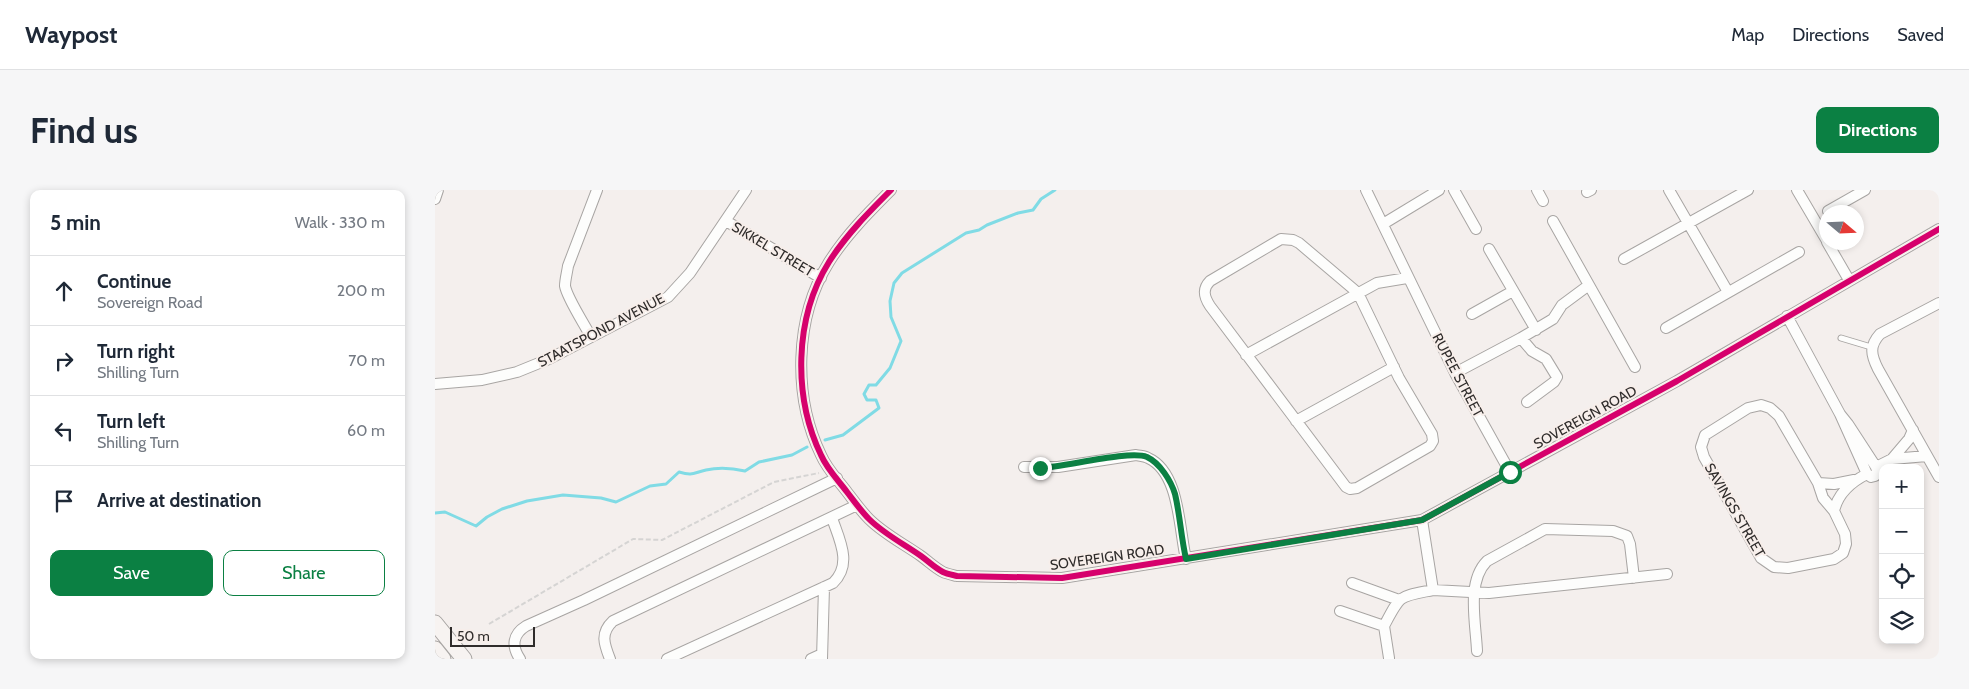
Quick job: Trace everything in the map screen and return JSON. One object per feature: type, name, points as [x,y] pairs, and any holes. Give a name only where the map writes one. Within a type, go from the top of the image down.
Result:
[{"type":"main road","points":[[435,623],[464,659]]},
{"type":"main road","points":[[435,649],[443,659]]},
{"type":"street","points":[[435,199],[438,190]]},
{"type":"street","points":[[591,337],[565,288],[568,266],[597,190]]},
{"type":"street","name":"STAATSPOND AVENUE","points":[[435,384],[482,380],[517,372],[549,359],[667,297],[690,273],[746,190]]},
{"type":"street","name":"SOVEREIGN ROAD","points":[[891,190],[852,231],[829,262],[821,278],[805,326],[801,371],[803,394],[818,449],[829,469],[857,505],[869,519],[894,538],[943,572],[957,576],[1062,578],[1422,520],[1677,381],[1939,229]]},
{"type":"street","name":"RUPEE STREET","points":[[1366,190],[1401,260],[1407,278],[1455,372],[1510,472]]},
{"type":"street","points":[[1383,224],[1439,190]]},
{"type":"street","points":[[1454,190],[1475,229]]},
{"type":"street","points":[[1537,190],[1543,201]]},
{"type":"street","points":[[1669,190],[1729,292]]},
{"type":"street","points":[[1625,259],[1748,190]]},
{"type":"street","points":[[1797,190],[1819,228]]},
{"type":"street","points":[[1839,205],[1865,190]]},
{"type":"street","name":"SIKKEL STREET","points":[[726,221],[821,278]]},
{"type":"street","points":[[1553,221],[1635,367]]},
{"type":"street","points":[[1281,239],[1293,240],[1358,293],[1394,368],[1432,434],[1433,441],[1430,446],[1357,488],[1350,489],[1346,488],[1210,306],[1204,290],[1210,281],[1271,243],[1281,239]]},
{"type":"street","points":[[1489,248],[1536,330]]},
{"type":"street","points":[[1832,250],[1849,280]]},
{"type":"street","points":[[1666,328],[1799,252]]},
{"type":"street","points":[[1246,354],[1377,283],[1407,278]]},
{"type":"street","points":[[1455,372],[1536,330],[1553,319],[1562,305],[1589,285]]},
{"type":"street","points":[[1473,314],[1513,292]]},
{"type":"street","points":[[1939,303],[1880,334],[1873,341],[1871,347],[1878,369],[1939,477]]},
{"type":"street","points":[[1787,316],[1840,414],[1867,474]]},
{"type":"street","points":[[1521,338],[1532,351],[1546,360],[1557,377],[1554,382],[1527,402]]},
{"type":"street","points":[[1296,421],[1394,368]]},
{"type":"street","name":"SAVINGS STREET","points":[[1761,405],[1770,408],[1779,416],[1818,483],[1823,498],[1834,511],[1845,534],[1846,544],[1843,553],[1835,559],[1788,568],[1774,567],[1761,558],[1704,457],[1701,447],[1702,441],[1705,435],[1747,408],[1761,405]]},
{"type":"street","points":[[1818,483],[1834,484],[1856,479],[1867,474],[1875,476],[1877,472],[1876,467],[1840,414]]},
{"type":"street","points":[[1892,459],[1909,439],[1913,430]]},
{"type":"street","points":[[1023,467],[1057,467],[1136,455],[1148,458],[1169,479],[1175,494],[1186,559]]},
{"type":"street","points":[[1876,467],[1892,459],[1927,456]]},
{"type":"street","points":[[520,659],[514,646],[514,638],[520,630],[527,626],[837,478]]},
{"type":"street","points":[[1834,511],[1843,492],[1856,479]]},
{"type":"street","points":[[609,659],[603,643],[605,631],[613,621],[857,505]]},
{"type":"street","points":[[667,659],[824,587],[839,578],[844,567],[842,549],[832,518]]},
{"type":"street","points":[[1422,520],[1433,590]]},
{"type":"street","points":[[1477,651],[1475,593],[1480,571],[1487,561],[1545,530],[1613,531],[1627,536],[1630,544],[1634,578]]},
{"type":"street","points":[[1389,658],[1385,626],[1399,600],[1408,595],[1433,590],[1489,594],[1667,574]]},
{"type":"street","points":[[1352,583],[1399,600]]},
{"type":"street","points":[[811,659],[822,656],[824,587]]},
{"type":"street","points":[[1340,611],[1385,626]]},
{"type":"lane","points":[[1841,338],[1871,347]]},
{"type":"path","points":[[489,624],[633,539],[662,540],[773,482],[805,477],[829,469]]},
{"type":"waterway","points":[[825,440],[843,435],[879,408],[876,400],[867,400],[864,394],[869,385],[876,385],[890,368],[901,341],[891,317],[890,301],[894,283],[902,273],[966,233],[979,230],[1018,213],[1033,210],[1041,199],[1055,190]]},
{"type":"waterway","points":[[435,513],[445,512],[476,526],[487,517],[502,509],[527,501],[563,495],[601,498],[616,502],[650,486],[666,484],[679,472],[690,474],[721,468],[745,471],[759,462],[792,455],[807,447]]},
{"type":"cycle path","points":[[891,190],[850,233],[829,262],[817,284],[809,308],[801,358],[806,408],[812,432],[823,460],[866,516],[937,569],[957,576],[1062,578],[1422,520],[1677,381],[1939,229]]},
{"type":"route","points":[[1040,468],[1123,456],[1136,455],[1148,458],[1169,479],[1175,494],[1186,559],[1422,520],[1510,472]]}]
